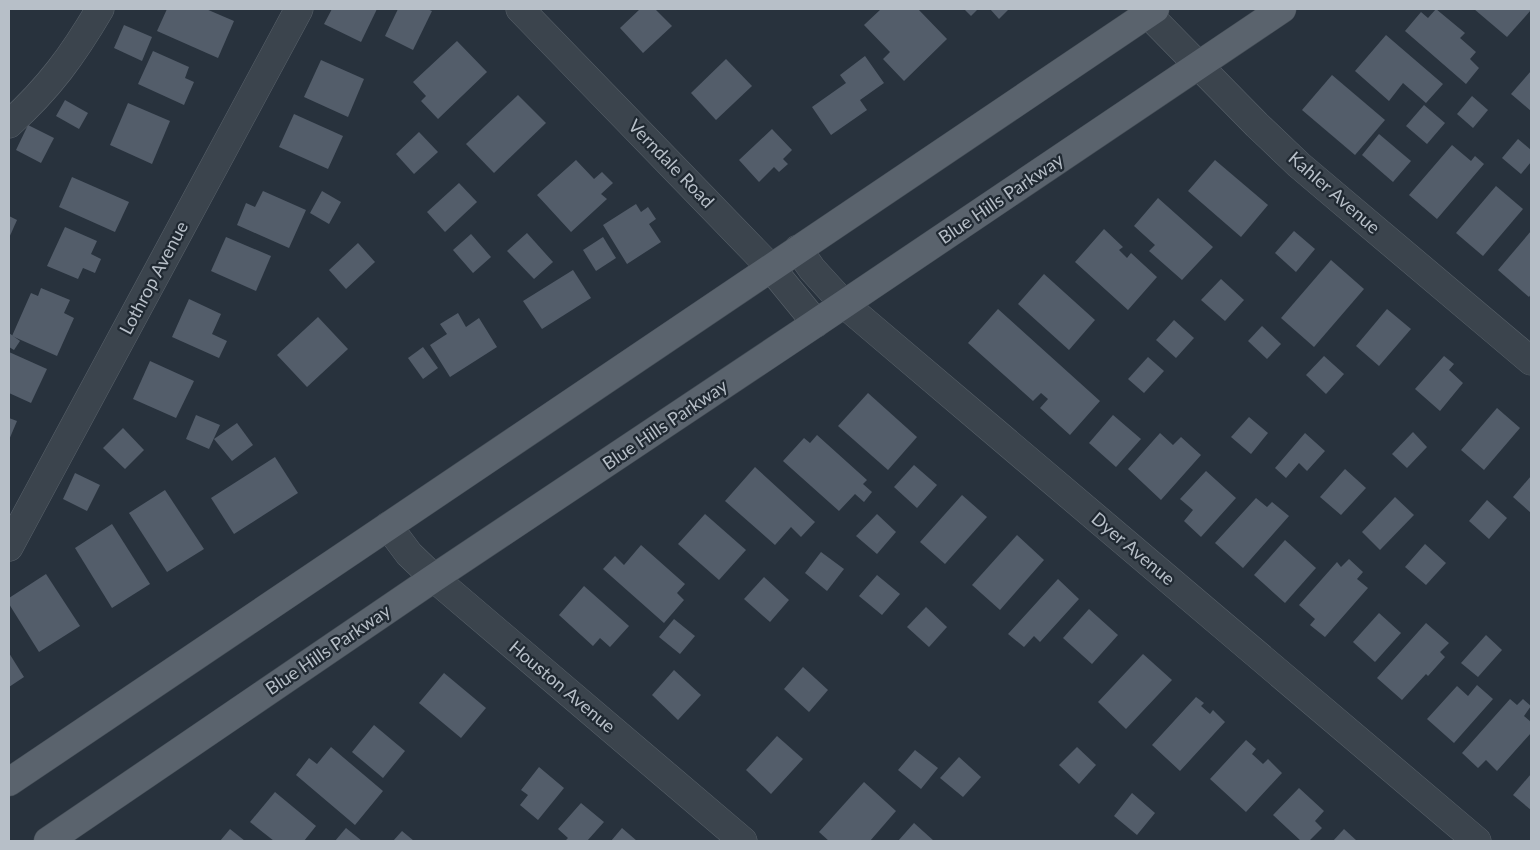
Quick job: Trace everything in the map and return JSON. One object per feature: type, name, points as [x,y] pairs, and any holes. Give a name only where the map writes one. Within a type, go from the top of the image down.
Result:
[{"type":"main road","name":"Blue Hills Parkway","points":[[48,841],[434,578],[1282,9]]},
{"type":"main road","points":[[9,782],[771,268],[1148,10]]},
{"type":"street","points":[[9,124],[39,95],[67,63],[100,9]]},
{"type":"street","name":"Lothrop Avenue","points":[[9,547],[299,9]]},
{"type":"street","name":"Verndale Road","points":[[520,9],[771,268],[816,323]]},
{"type":"street","name":"Kahler Avenue","points":[[1148,10],[1198,66],[1300,165],[1531,361]]},
{"type":"street","name":"Dyer Avenue","points":[[798,249],[812,270],[844,304],[1477,841]]},
{"type":"street","name":"Houston Avenue","points":[[388,526],[409,554],[434,578],[744,841]]},
{"type":"building","points":[[167,9],[206,9],[234,21],[218,58],[157,31]]},
{"type":"building","points":[[332,9],[377,9],[361,42],[324,24]]},
{"type":"building","points":[[398,9],[427,9],[432,11],[413,50],[385,36]]},
{"type":"building","points":[[640,9],[655,9],[672,26],[643,53],[620,28]]},
{"type":"building","points":[[881,9],[918,9],[947,39],[904,81],[883,59],[890,52],[864,25]]},
{"type":"building","points":[[964,9],[978,9],[971,16]]},
{"type":"building","points":[[990,9],[1009,9],[999,19]]},
{"type":"building","points":[[1436,9],[1465,33],[1460,38],[1476,52],[1470,59],[1479,68],[1466,84],[1405,31],[1421,12],[1428,18]]},
{"type":"building","points":[[1474,9],[1531,9],[1531,10],[1507,37]]},
{"type":"building","points":[[124,25],[152,37],[142,61],[114,48]]},
{"type":"building","points":[[1386,35],[1443,84],[1426,103],[1403,83],[1389,101],[1355,71]]},
{"type":"building","points":[[457,41],[487,72],[438,119],[421,101],[426,96],[413,82]]},
{"type":"building","points":[[153,51],[189,67],[185,78],[194,82],[184,105],[138,84]]},
{"type":"building","points":[[865,56],[884,83],[860,100],[867,110],[831,135],[812,107],[846,83],[840,75]]},
{"type":"building","points":[[726,59],[752,86],[716,120],[691,93]]},
{"type":"building","points":[[321,60],[364,79],[348,117],[304,97]]},
{"type":"building","points":[[1531,71],[1531,111],[1511,94]]},
{"type":"building","points":[[1332,75],[1385,120],[1355,155],[1302,110]]},
{"type":"building","points":[[518,95],[546,123],[494,173],[466,144]]},
{"type":"building","points":[[1472,96],[1488,110],[1473,128],[1457,114]]},
{"type":"building","points":[[65,100],[88,113],[79,129],[56,116]]},
{"type":"building","points":[[128,103],[170,121],[152,164],[110,145]]},
{"type":"building","points":[[1424,105],[1445,123],[1427,144],[1406,126]]},
{"type":"building","points":[[294,114],[343,136],[328,169],[279,147]]},
{"type":"building","points":[[28,125],[54,138],[41,163],[16,150]]},
{"type":"building","points":[[772,129],[792,150],[783,159],[788,164],[779,172],[774,167],[759,182],[739,160]]},
{"type":"building","points":[[419,132],[438,152],[414,174],[396,154]]},
{"type":"building","points":[[1379,134],[1411,161],[1393,182],[1362,155]]},
{"type":"building","points":[[1518,139],[1531,150],[1531,162],[1521,174],[1502,158]]},
{"type":"building","points":[[1452,145],[1471,161],[1475,156],[1484,164],[1437,219],[1409,195]]},
{"type":"building","points":[[576,160],[594,179],[602,172],[613,183],[601,194],[607,199],[571,232],[537,195]]},
{"type":"building","points":[[1215,160],[1268,205],[1241,237],[1188,191]]},
{"type":"building","points":[[72,177],[129,202],[115,232],[59,207]]},
{"type":"building","points":[[459,183],[477,202],[445,232],[427,212]]},
{"type":"building","points":[[1496,186],[1523,209],[1483,256],[1456,233]]},
{"type":"building","points":[[263,191],[306,210],[289,248],[237,225],[246,203],[255,207]]},
{"type":"building","points":[[322,191],[341,202],[329,224],[310,213]]},
{"type":"building","points":[[1158,198],[1213,247],[1182,280],[1149,251],[1155,245],[1134,226]]},
{"type":"building","points":[[636,204],[641,212],[648,207],[656,219],[649,224],[661,242],[627,264],[603,225]]},
{"type":"building","points":[[9,216],[17,220],[9,238]]},
{"type":"building","points":[[65,227],[97,241],[91,254],[101,259],[95,273],[83,268],[78,279],[47,266]]},
{"type":"building","points":[[1104,229],[1123,247],[1119,250],[1127,258],[1131,253],[1157,277],[1128,310],[1075,262]]},
{"type":"building","points":[[1294,231],[1315,249],[1296,272],[1275,253]]},
{"type":"building","points":[[1531,231],[1531,294],[1529,297],[1498,270]]},
{"type":"building","points":[[527,233],[553,262],[534,279],[507,251]]},
{"type":"building","points":[[471,234],[491,257],[473,273],[453,250]]},
{"type":"building","points":[[226,237],[271,256],[256,291],[211,271]]},
{"type":"building","points":[[603,237],[616,258],[596,271],[583,250]]},
{"type":"building","points":[[358,243],[375,262],[346,289],[329,270]]},
{"type":"building","points":[[1331,260],[1364,289],[1314,347],[1281,318]]},
{"type":"building","points":[[573,270],[591,298],[542,329],[523,301]]},
{"type":"building","points":[[1044,274],[1095,320],[1069,350],[1018,304]]},
{"type":"building","points":[[1221,279],[1244,300],[1225,321],[1201,300]]},
{"type":"building","points":[[41,288],[70,300],[64,313],[74,318],[57,356],[12,336],[31,293],[38,296]]},
{"type":"building","points":[[189,299],[221,314],[212,334],[227,341],[219,358],[172,337]]},
{"type":"building","points":[[998,309],[1100,401],[1070,435],[1040,408],[1048,399],[1041,393],[1033,401],[968,343]]},
{"type":"building","points":[[1387,309],[1411,329],[1379,366],[1356,346]]},
{"type":"building","points":[[458,313],[466,327],[479,318],[497,347],[450,377],[430,345],[447,334],[440,324]]},
{"type":"building","points":[[318,317],[348,349],[307,387],[277,355]]},
{"type":"building","points":[[1174,320],[1194,338],[1176,358],[1156,340]]},
{"type":"building","points":[[1262,326],[1281,344],[1267,359],[1248,341]]},
{"type":"building","points":[[9,333],[20,341],[14,350],[9,347]]},
{"type":"building","points":[[423,347],[438,368],[423,379],[408,358]]},
{"type":"building","points":[[9,352],[47,369],[31,403],[9,393]]},
{"type":"building","points":[[1324,356],[1344,374],[1326,394],[1306,375]]},
{"type":"building","points":[[1444,356],[1454,364],[1449,370],[1463,383],[1440,411],[1415,389]]},
{"type":"building","points":[[1148,357],[1164,371],[1144,393],[1128,379]]},
{"type":"building","points":[[150,361],[194,381],[176,418],[133,399]]},
{"type":"building","points":[[868,393],[917,437],[888,470],[838,426]]},
{"type":"building","points":[[1497,408],[1520,428],[1484,470],[1461,450]]},
{"type":"building","points":[[196,415],[220,425],[209,449],[186,439]]},
{"type":"building","points":[[1113,415],[1141,439],[1116,467],[1089,443]]},
{"type":"building","points":[[1249,417],[1268,433],[1251,454],[1231,437]]},
{"type":"building","points":[[9,418],[17,421],[9,440]]},
{"type":"building","points":[[237,423],[253,445],[232,461],[214,439]]},
{"type":"building","points":[[123,428],[144,450],[125,469],[103,448]]},
{"type":"building","points":[[1413,432],[1427,447],[1407,468],[1392,454]]},
{"type":"building","points":[[1160,433],[1173,445],[1181,437],[1201,455],[1161,500],[1128,469]]},
{"type":"building","points":[[1305,433],[1325,451],[1307,471],[1299,463],[1286,478],[1275,468]]},
{"type":"building","points":[[817,435],[867,480],[863,484],[872,492],[864,502],[855,494],[839,511],[783,461],[804,438],[810,443]]},
{"type":"building","points":[[275,457],[298,493],[234,534],[211,498]]},
{"type":"building","points":[[914,465],[937,485],[917,508],[894,487]]},
{"type":"building","points":[[755,467],[815,522],[801,537],[791,527],[775,545],[725,501]]},
{"type":"building","points":[[1345,469],[1366,488],[1341,515],[1320,497]]},
{"type":"building","points":[[1206,471],[1236,498],[1201,537],[1184,521],[1193,510],[1180,499]]},
{"type":"building","points":[[75,473],[100,485],[87,511],[63,499]]},
{"type":"building","points":[[1531,476],[1531,513],[1513,497]]},
{"type":"building","points":[[165,490],[204,549],[167,572],[129,513]]},
{"type":"building","points":[[962,495],[987,517],[945,564],[920,542]]},
{"type":"building","points":[[1395,497],[1414,515],[1380,550],[1362,532]]},
{"type":"building","points":[[1256,498],[1267,507],[1272,502],[1289,516],[1243,568],[1215,543]]},
{"type":"building","points":[[1487,500],[1507,518],[1489,539],[1469,521]]},
{"type":"building","points":[[705,514],[746,550],[719,580],[678,544]]},
{"type":"building","points":[[877,514],[896,532],[877,554],[856,536]]},
{"type":"building","points":[[112,524],[150,584],[112,608],[75,548]]},
{"type":"building","points":[[1017,535],[1044,560],[1000,610],[972,585]]},
{"type":"building","points":[[1285,540],[1316,568],[1285,603],[1254,575]]},
{"type":"building","points":[[1425,544],[1446,563],[1426,585],[1405,567]]},
{"type":"building","points":[[641,545],[685,584],[677,593],[684,600],[664,623],[603,569],[615,556],[624,565]]},
{"type":"building","points":[[821,552],[844,569],[827,591],[805,573]]},
{"type":"building","points":[[1349,559],[1363,572],[1357,579],[1368,588],[1325,637],[1310,625],[1315,619],[1299,605],[1337,562],[1341,567]]},
{"type":"building","points":[[46,574],[80,626],[39,652],[9,604],[9,598]]},
{"type":"building","points":[[877,575],[900,594],[882,615],[859,596]]},
{"type":"building","points":[[764,577],[789,600],[770,622],[744,599]]},
{"type":"building","points":[[1058,579],[1079,599],[1040,642],[1034,636],[1024,647],[1008,634]]},
{"type":"building","points":[[584,586],[629,626],[610,647],[600,638],[593,646],[559,615]]},
{"type":"building","points":[[926,607],[947,627],[929,647],[907,627]]},
{"type":"building","points":[[1089,609],[1118,635],[1092,664],[1063,638]]},
{"type":"building","points":[[1379,613],[1401,633],[1375,662],[1353,642]]},
{"type":"building","points":[[674,619],[695,636],[680,654],[659,637]]},
{"type":"building","points":[[1426,623],[1449,643],[1440,652],[1445,657],[1402,700],[1377,678]]},
{"type":"building","points":[[1486,635],[1502,650],[1478,677],[1461,663]]},
{"type":"building","points":[[9,653],[24,677],[9,687]]},
{"type":"building","points":[[1143,654],[1172,680],[1126,729],[1098,702]]},
{"type":"building","points":[[803,667],[828,690],[809,712],[784,689]]},
{"type":"building","points":[[674,670],[701,695],[678,720],[652,695]]},
{"type":"building","points":[[444,673],[486,708],[461,738],[419,703]]},
{"type":"building","points":[[1477,685],[1493,699],[1454,743],[1427,719],[1457,686],[1468,696]]},
{"type":"building","points":[[1196,697],[1204,703],[1201,706],[1210,714],[1213,710],[1225,722],[1180,771],[1152,745]]},
{"type":"building","points":[[1510,699],[1517,705],[1523,699],[1531,706],[1524,716],[1531,722],[1531,733],[1497,771],[1486,760],[1478,768],[1462,753]]},
{"type":"building","points":[[374,725],[405,751],[383,778],[352,752]]},
{"type":"building","points":[[777,736],[803,759],[771,794],[746,770]]},
{"type":"building","points":[[1246,740],[1256,749],[1252,754],[1263,764],[1268,759],[1282,773],[1246,812],[1210,779]]},
{"type":"building","points":[[331,747],[383,791],[355,825],[296,775],[309,758],[317,764]]},
{"type":"building","points":[[1077,747],[1096,765],[1079,784],[1059,765]]},
{"type":"building","points":[[915,750],[938,768],[921,789],[898,770]]},
{"type":"building","points":[[959,757],[981,777],[963,797],[940,778]]},
{"type":"building","points":[[539,767],[564,788],[538,820],[520,805],[528,795],[521,790]]},
{"type":"building","points":[[1531,774],[1531,810],[1513,795]]},
{"type":"building","points":[[864,782],[896,811],[870,841],[829,841],[819,832]]},
{"type":"building","points":[[1299,788],[1324,811],[1315,821],[1322,828],[1309,841],[1301,841],[1273,815]]},
{"type":"building","points":[[275,792],[316,826],[304,841],[274,841],[250,822]]},
{"type":"building","points":[[1132,793],[1155,813],[1137,835],[1114,816]]},
{"type":"building","points":[[581,803],[604,822],[587,841],[565,841],[568,838],[558,829]]},
{"type":"building","points":[[914,823],[934,841],[898,841]]},
{"type":"building","points":[[346,828],[362,841],[335,841]]},
{"type":"building","points":[[622,828],[637,841],[611,841]]},
{"type":"building","points":[[230,829],[245,841],[220,841]]},
{"type":"building","points":[[1344,829],[1357,841],[1333,841]]},
{"type":"building","points":[[402,831],[414,841],[393,841]]}]
